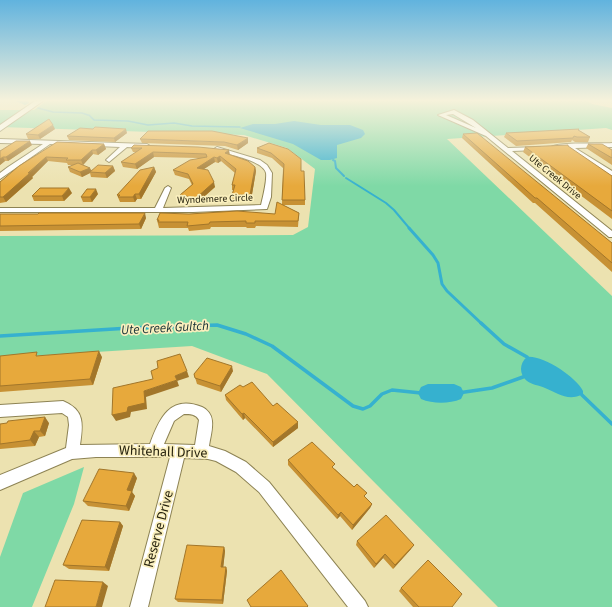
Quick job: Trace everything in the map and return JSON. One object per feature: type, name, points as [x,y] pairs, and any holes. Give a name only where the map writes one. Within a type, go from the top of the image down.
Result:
[{"type":"street","name":"Ute Creek Drive","points":[[475,129],[486,134]]},
{"type":"street","name":"Ute Creek Drive","points":[[480,129],[612,235]]},
{"type":"street","points":[[0,141],[156,146]]},
{"type":"street","points":[[0,177],[10,168],[50,142]]},
{"type":"street","points":[[109,160],[126,145]]},
{"type":"street","points":[[506,150],[612,145]]},
{"type":"street","points":[[568,146],[612,174]]},
{"type":"street","name":"Wyndemere Circle","points":[[0,210],[158,210],[258,208],[264,206],[269,173],[265,166],[258,161],[228,151],[207,148]]},
{"type":"street","points":[[158,210],[168,188]]},
{"type":"street","points":[[0,411],[63,407],[70,409],[75,414],[76,425],[72,452]]},
{"type":"street","points":[[155,451],[167,418],[178,410],[190,409],[202,413],[206,420],[201,452]]},
{"type":"street","name":"Reserve Drive","points":[[139,607],[179,451]]},
{"type":"street","name":"Whitehall Drive","points":[[0,483],[41,464],[72,452],[208,452],[231,460],[255,478],[359,607]]},
{"type":"green space","points":[[71,129],[587,129],[447,139],[612,296],[612,607],[498,607],[267,374],[192,346],[0,358],[0,236],[293,235],[308,227],[315,169],[287,148],[244,135]]},
{"type":"green space","points":[[84,467],[74,504],[32,607],[0,607],[0,557],[23,493]]},
{"type":"water","points":[[244,129],[361,129],[365,134],[361,138],[337,145],[337,158],[330,160],[321,160],[293,144]]},
{"type":"water","points":[[527,357],[534,357],[550,363],[558,368],[579,385],[583,391],[583,394],[573,397],[563,396],[529,382],[522,376],[521,372],[522,362]]},
{"type":"building","points":[[33,129],[47,129],[38,135],[26,134]]},
{"type":"building","points":[[78,129],[126,129],[114,138],[67,136]]},
{"type":"building","points":[[579,129],[590,137],[574,136],[573,138],[517,141],[506,133]]},
{"type":"building","points":[[148,131],[212,131],[248,138],[237,145],[224,142],[140,139]]},
{"type":"building","points":[[477,133],[612,243],[612,263],[537,198],[535,198],[463,134]]},
{"type":"building","points":[[16,141],[30,141],[6,157],[0,159],[0,151]]},
{"type":"building","points":[[57,142],[104,144],[96,150],[92,150],[81,160],[66,160],[68,158],[46,157],[3,197],[0,197],[0,182],[19,166]]},
{"type":"building","points":[[269,143],[288,149],[301,159],[301,171],[304,171],[305,200],[282,200],[284,164],[271,153],[257,148]]},
{"type":"building","points":[[588,144],[602,144],[612,150],[612,158]]},
{"type":"building","points":[[134,145],[198,147],[229,150],[225,153],[248,161],[255,167],[250,195],[232,195],[235,185],[232,185],[236,169],[220,156],[217,158],[214,157],[197,168],[208,170],[214,182],[196,198],[180,195],[193,184],[188,174],[173,170],[190,160],[207,157],[206,154],[153,152],[135,164],[121,162],[142,148],[131,148]]},
{"type":"building","points":[[568,145],[612,176],[612,211],[525,147]]},
{"type":"building","points":[[78,163],[90,168],[80,172],[68,167]]},
{"type":"building","points":[[98,165],[113,166],[105,173],[90,172]]},
{"type":"building","points":[[154,167],[139,194],[135,194],[133,197],[118,197],[120,195],[117,195],[140,170]]},
{"type":"building","points":[[40,188],[69,188],[62,196],[32,196]]},
{"type":"building","points":[[87,189],[96,189],[90,197],[81,197]]},
{"type":"building","points":[[277,202],[299,213],[298,221],[255,221],[255,223],[246,223],[246,221],[210,222],[209,224],[187,226],[188,222],[158,222],[159,220],[157,220],[160,213],[189,214],[237,211],[275,214]]},
{"type":"building","points":[[145,213],[139,224],[0,226],[0,214]]},
{"type":"building","points":[[99,351],[90,379],[0,386],[0,356],[37,352],[36,356]]},
{"type":"building","points":[[180,354],[187,371],[175,376],[177,380],[144,391],[145,403],[128,407],[127,412],[112,415],[113,388],[153,379],[151,371],[158,368],[157,361]]},
{"type":"building","points":[[207,358],[232,366],[220,386],[195,378],[194,374]]},
{"type":"building","points":[[252,382],[273,406],[277,403],[298,422],[273,442],[244,413],[242,414],[225,395],[240,385],[243,387]]},
{"type":"building","points":[[45,417],[40,431],[34,431],[30,440],[0,444],[0,424],[7,423],[8,421]]},
{"type":"building","points":[[312,442],[335,464],[332,467],[354,487],[357,484],[367,493],[364,496],[372,504],[353,525],[341,512],[338,515],[288,460]]},
{"type":"building","points":[[99,469],[134,473],[127,490],[132,491],[126,506],[83,501]]},
{"type":"building","points":[[386,515],[414,545],[395,565],[385,554],[376,564],[357,541]]},
{"type":"building","points":[[82,520],[120,522],[105,567],[63,565]]},
{"type":"building","points":[[187,545],[224,547],[221,567],[226,567],[222,600],[175,599]]},
{"type":"building","points":[[428,560],[462,594],[452,607],[419,607],[401,588]]},
{"type":"building","points":[[281,570],[308,606],[251,607],[247,600]]},
{"type":"building","points":[[55,580],[103,582],[96,607],[45,607]]},
{"type":"waterway","points":[[333,160],[335,161],[336,168],[344,176]]},
{"type":"waterway","points":[[346,178],[386,203],[410,229]]},
{"type":"waterway","points":[[409,228],[433,255],[438,263],[442,284],[447,291],[482,324]]},
{"type":"waterway","points":[[481,323],[504,344],[527,357]]},
{"type":"waterway","name":"Ute Creek Gultch","points":[[0,336],[130,328],[217,325],[246,334],[272,346],[353,406],[363,409],[370,406],[382,394],[392,390],[421,393]]},
{"type":"waterway","name":"Ute Creek Gultch","points":[[458,393],[492,388],[523,377]]},
{"type":"waterway","name":"Ute Creek Gultch","points":[[428,393],[454,393]]},
{"type":"waterway","points":[[582,395],[612,424]]}]
